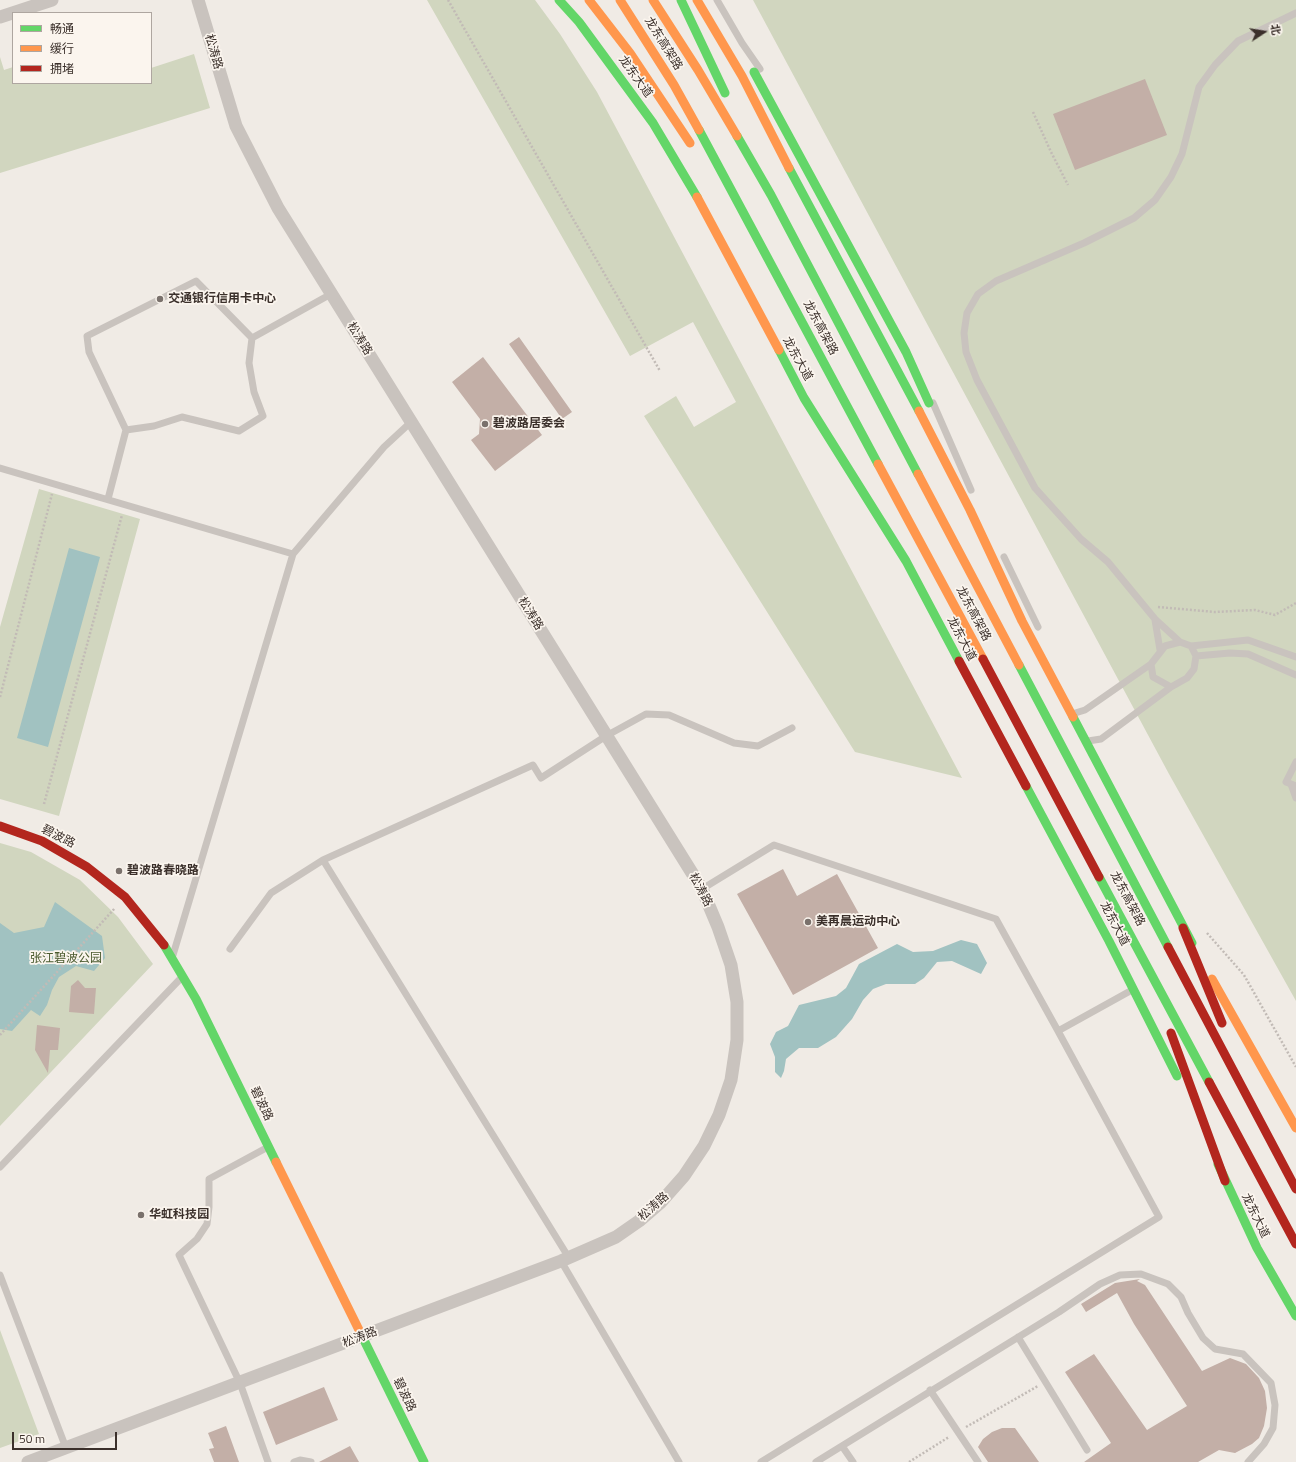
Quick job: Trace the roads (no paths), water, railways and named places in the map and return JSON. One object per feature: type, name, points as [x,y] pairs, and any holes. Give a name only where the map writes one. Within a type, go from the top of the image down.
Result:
[{"type":"main road","name":"龙东大道","points":[[559,0],[579,22],[614,67],[652,123],[689,182],[804,398],[906,561],[1134,989],[1166,1051],[1257,1248],[1296,1316]]},
{"type":"main road","points":[[590,0],[670,110],[695,150]]},
{"type":"main road","name":"龙东高架路","points":[[620,0],[674,85],[806,326],[1296,1244]]},
{"type":"main road","name":"龙东高架路","points":[[653,0],[698,70],[771,195],[1296,1189]]},
{"type":"main road","points":[[680,0],[732,108],[771,195]]},
{"type":"main road","points":[[697,0],[742,76],[970,510],[1022,621],[1166,891],[1225,1030]]},
{"type":"main road","points":[[708,0],[769,96],[906,352],[929,403],[970,510]]},
{"type":"main road","points":[[720,191],[806,326]]},
{"type":"main road","name":"碧波路","points":[[0,826],[42,841],[87,867],[125,897],[144,917],[172,957],[183,975],[269,1147],[424,1462]]},
{"type":"main road","points":[[1183,928],[1296,1128]]},
{"type":"main road","points":[[1141,952],[1225,1180]]},
{"type":"main road","points":[[1234,1051],[1273,1146]]},
{"type":"street","points":[[15,12],[52,0]]},
{"type":"street","name":"松涛路","points":[[28,1462],[565,1260],[616,1237],[639,1221],[661,1202],[684,1176],[700,1152],[719,1115],[730,1080],[737,1040],[737,1002],[731,965],[718,927],[702,889],[278,208],[239,132],[228,102],[198,0]]},
{"type":"street","points":[[0,17],[12,13]]},
{"type":"lane","points":[[717,0],[742,43],[764,74]]},
{"type":"lane","points":[[1296,13],[1238,42],[1215,65],[1199,87],[1182,154],[1171,177],[1155,200],[1134,218],[1084,243],[996,281],[978,294],[967,314],[964,333],[966,352],[977,380],[1035,488],[1081,539],[1108,562],[1155,619],[1180,642],[1191,646],[1248,640],[1296,656]]},
{"type":"lane","points":[[831,197],[910,349],[975,499]]},
{"type":"lane","points":[[108,499],[126,430],[89,352],[87,336],[196,281],[252,338]]},
{"type":"lane","points":[[252,338],[331,294]]},
{"type":"lane","points":[[126,430],[154,426],[182,417],[239,431],[263,416],[254,392],[249,363],[252,338]]},
{"type":"lane","points":[[172,957],[293,554],[379,453],[411,422]]},
{"type":"lane","points":[[0,468],[293,554]]},
{"type":"lane","points":[[999,549],[1038,627]]},
{"type":"lane","points":[[1155,619],[1160,650]]},
{"type":"lane","points":[[1072,714],[1085,710],[1151,664],[1160,650],[1165,646],[1180,642]]},
{"type":"lane","points":[[1086,742],[1101,739],[1171,687],[1187,678],[1194,669],[1196,656],[1191,646]]},
{"type":"lane","points":[[1196,656],[1230,653],[1248,654],[1296,675]]},
{"type":"lane","points":[[1151,664],[1154,677],[1171,687]]},
{"type":"lane","points":[[230,949],[271,893],[323,860],[533,765],[541,778],[606,736],[646,714],[668,715],[734,743],[758,746],[792,728]]},
{"type":"lane","points":[[1296,762],[1286,782],[1294,785],[1296,798]]},
{"type":"lane","points":[[702,889],[774,845],[996,919],[1159,1218],[761,1462]]},
{"type":"lane","points":[[323,860],[565,1260],[679,1462]]},
{"type":"lane","points":[[0,1167],[183,975]]},
{"type":"lane","points":[[1058,1031],[1134,989]]},
{"type":"lane","points":[[268,1462],[240,1383],[179,1255],[198,1238],[207,1224],[209,1207],[209,1179],[269,1147]]},
{"type":"lane","points":[[816,1462],[930,1390],[1018,1337],[1100,1284],[1120,1275],[1141,1274],[1168,1284],[1181,1297],[1188,1313],[1204,1338],[1214,1349],[1243,1354],[1259,1368],[1270,1383],[1275,1405],[1273,1428],[1264,1444],[1248,1462]]},
{"type":"lane","points":[[0,1275],[66,1448]]},
{"type":"lane","points":[[1018,1337],[1087,1450]]},
{"type":"lane","points":[[930,1390],[978,1462]]},
{"type":"lane","points":[[842,1446],[853,1462]]},
{"type":"lane","points":[[294,1462],[300,1460],[311,1462]]},
{"type":"water","points":[[69,548],[100,557],[48,747],[17,738]]},
{"type":"water","points":[[55,902],[102,936],[105,958],[94,971],[76,966],[59,977],[52,990],[47,1005],[40,1016],[31,1010],[12,1031],[0,1029],[0,923],[14,933],[44,927]]},
{"type":"water","points":[[961,940],[977,944],[987,963],[981,974],[952,961],[937,962],[924,978],[915,984],[886,984],[873,989],[863,1000],[852,1019],[836,1037],[818,1048],[799,1048],[786,1059],[781,1078],[775,1072],[775,1057],[770,1044],[776,1032],[788,1026],[799,1005],[836,996],[846,988],[859,964],[897,944],[913,952],[933,951]]},
{"type":"place","name":"交通银行信用卡中心","points":[[160,299]]},
{"type":"place","name":"碧波路居委会","points":[[485,424]]},
{"type":"place","name":"碧波路春晓路","points":[[119,871]]},
{"type":"place","name":"美再晨运动中心","points":[[808,922]]},
{"type":"place","name":"华虹科技园","points":[[141,1215]]},
{"type":"park label","name":"张江碧波公园","points":[[66,959]]}]
